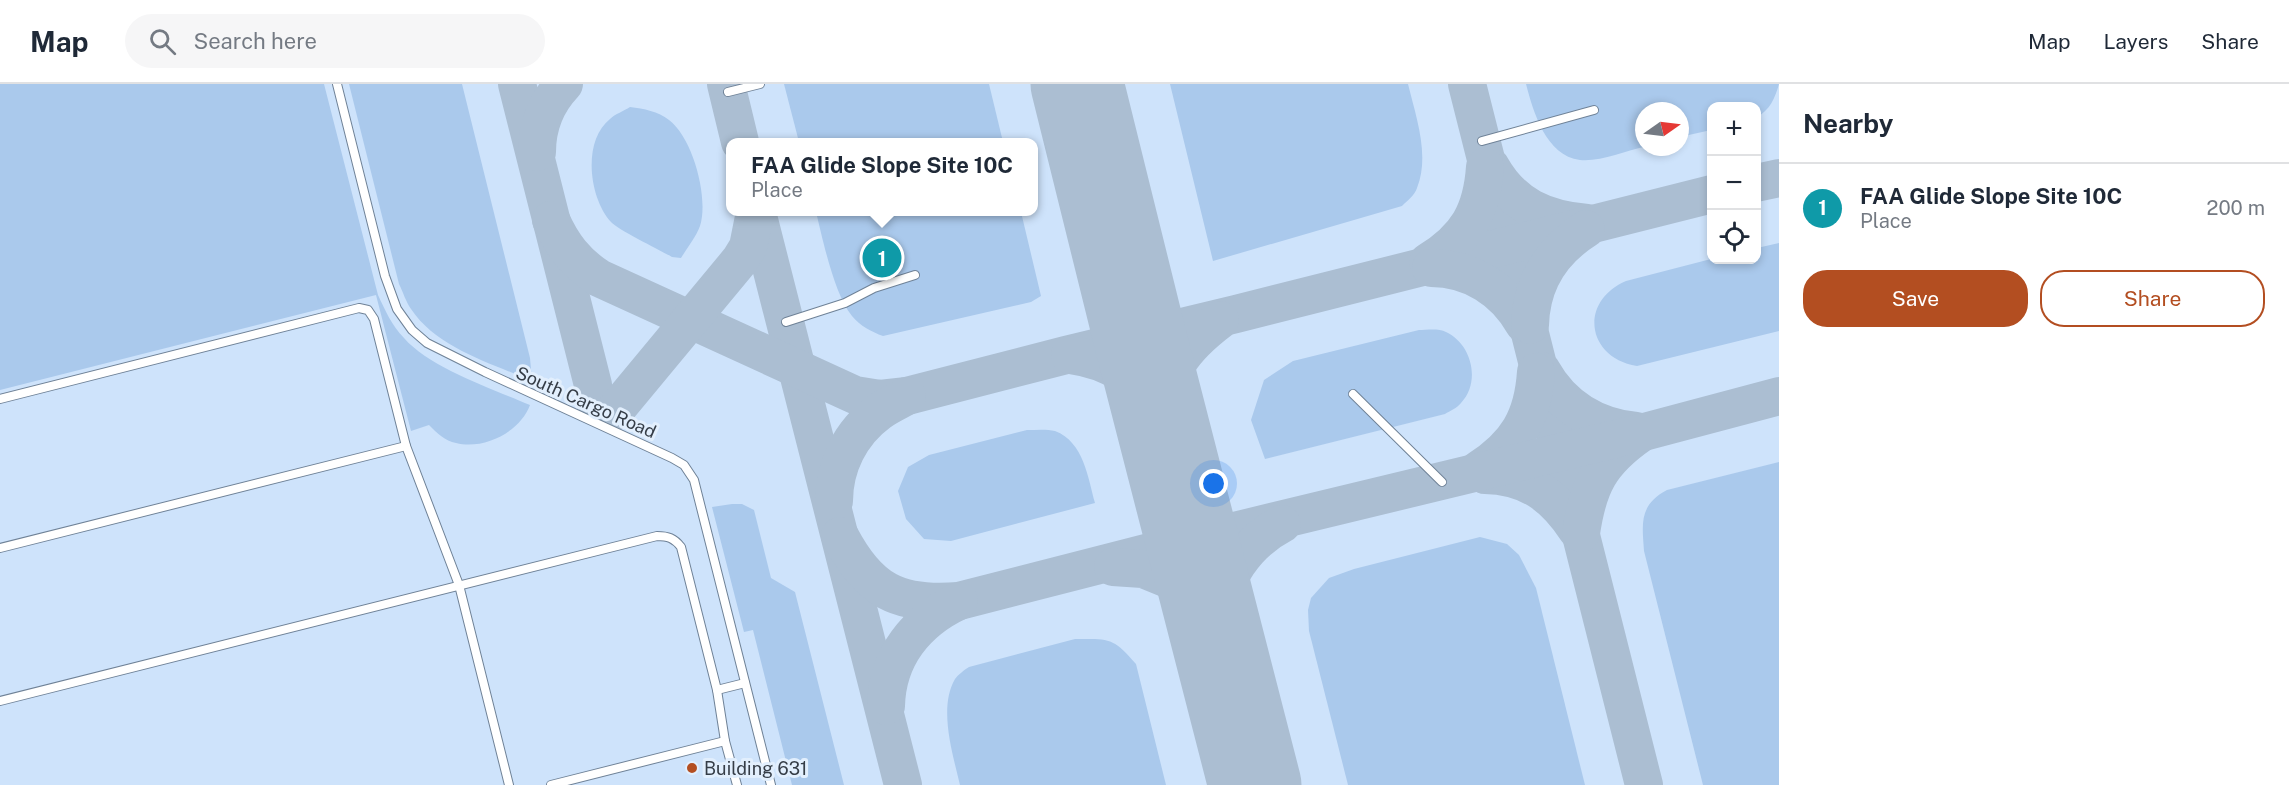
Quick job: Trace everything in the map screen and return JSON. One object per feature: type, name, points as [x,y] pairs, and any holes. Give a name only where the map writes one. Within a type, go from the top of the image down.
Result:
[{"type":"lane","name":"South Cargo Road","points":[[337,84],[385,276],[397,309],[412,330],[427,343],[485,372],[672,458],[684,465],[694,480],[771,785]]},
{"type":"lane","points":[[728,92],[760,84]]},
{"type":"lane","points":[[1482,141],[1594,110]]},
{"type":"lane","points":[[786,322],[845,303],[874,288],[915,274]]},
{"type":"lane","points":[[0,399],[359,308],[368,310],[374,319],[406,446],[459,585],[509,785]]},
{"type":"lane","points":[[1353,394],[1443,482]]},
{"type":"lane","points":[[0,548],[406,446]]},
{"type":"lane","points":[[0,701],[459,585],[657,536],[666,536],[675,539],[681,547],[717,690],[737,785]]},
{"type":"lane","points":[[717,690],[745,683]]},
{"type":"lane","points":[[551,785],[726,741]]},
{"type":"shaded area","points":[[0,84],[324,84],[378,295],[392,323],[415,349],[429,359],[463,377],[530,405],[525,415],[510,431],[478,444],[452,442],[429,425],[411,431],[376,295],[0,390]]},
{"type":"shaded area","points":[[349,84],[462,84],[530,358],[532,381],[483,361],[450,344],[422,323],[409,306],[399,284]]},
{"type":"shaded area","points":[[784,84],[989,84],[1002,138],[798,138]]},
{"type":"shaded area","points":[[1170,84],[1408,84],[1422,149],[1421,175],[1416,191],[1402,206],[1213,261]]},
{"type":"shaded area","points":[[1526,84],[1779,84],[1771,103],[1761,114],[1761,102],[1707,102],[1707,131],[1689,135],[1689,102],[1635,102],[1635,149],[1588,160],[1568,157],[1558,150],[1543,131]]},
{"type":"shaded area","points":[[630,107],[656,112],[669,120],[678,129],[692,154],[700,185],[702,214],[700,226],[681,258],[672,257],[615,226],[603,212],[598,199],[592,170],[595,141],[601,129],[610,119]]},
{"type":"shaded area","points":[[817,216],[1022,216],[1041,296],[1031,302],[883,336],[870,331],[852,316],[840,294]]},
{"type":"shaded area","points":[[1779,243],[1779,331],[1637,366],[1620,361],[1607,352],[1599,341],[1595,328],[1595,315],[1600,302],[1611,290],[1626,281],[1707,260],[1707,264],[1761,264],[1761,247]]},
{"type":"shaded area","points":[[1419,330],[1446,332],[1462,345],[1467,354],[1471,364],[1471,385],[1458,406],[1445,414],[1265,459],[1251,420],[1264,380],[1293,361]]},
{"type":"shaded area","points":[[1027,430],[1055,431],[1072,443],[1079,452],[1087,472],[1095,503],[951,541],[924,539],[906,519],[898,491],[908,467],[929,455]]},
{"type":"shaded area","points":[[1779,462],[1779,785],[1703,785],[1644,551],[1644,516],[1651,502],[1667,490]]},
{"type":"shaded area","points":[[742,504],[754,510],[771,578],[795,592],[844,785],[792,785],[753,630],[744,632],[712,507]]},
{"type":"shaded area","points":[[1480,537],[1507,544],[1519,555],[1536,588],[1585,785],[1348,785],[1309,631],[1308,610],[1311,598],[1329,578],[1354,569]]},
{"type":"shaded area","points":[[1075,639],[1110,641],[1122,649],[1136,664],[1166,785],[960,785],[948,732],[947,717],[950,691],[955,679],[969,667]]},
{"type":"taxiway","points":[[517,84],[593,385],[595,403]]},
{"type":"taxiway","points":[[537,152],[544,115],[552,99],[564,84]]},
{"type":"taxiway","points":[[726,84],[739,138]]},
{"type":"taxiway","points":[[1467,84],[1644,785]]},
{"type":"taxiway","points":[[1428,262],[1453,243],[1470,222],[1480,197],[1485,167]]},
{"type":"taxiway","points":[[1491,167],[1509,192],[1520,201],[1544,214],[1587,223]]},
{"type":"taxiway","points":[[1761,182],[1779,178]]},
{"type":"taxiway","points":[[551,220],[570,253],[599,278],[855,395],[880,399],[907,396],[1707,195]]},
{"type":"taxiway","points":[[614,412],[740,260],[748,247],[754,216]]},
{"type":"taxiway","points":[[758,216],[903,785]]},
{"type":"taxiway","points":[[1530,325],[1534,296],[1545,270],[1553,258],[1586,229]]},
{"type":"taxiway","points":[[1431,268],[1460,272],[1485,283],[1507,301],[1524,324]]},
{"type":"taxiway","points":[[1070,355],[1100,362],[1124,375],[1144,393],[1161,419],[1167,388],[1178,362],[1186,351],[1220,320]]},
{"type":"taxiway","points":[[1542,371],[1560,395],[1582,413],[1607,425],[1636,431]]},
{"type":"taxiway","points":[[1478,470],[1503,451],[1520,429],[1531,403],[1536,372]]},
{"type":"taxiway","points":[[834,501],[837,476],[852,440],[869,420],[907,396]]},
{"type":"taxiway","points":[[840,536],[862,570],[888,591],[919,601],[959,601],[1193,541],[1644,432],[1779,396]]},
{"type":"taxiway","points":[[1581,533],[1588,501],[1598,476],[1615,455],[1640,434]]},
{"type":"taxiway","points":[[1485,475],[1514,479],[1538,490],[1559,507],[1577,530]]},
{"type":"taxiway","points":[[1113,567],[1143,569],[1170,580],[1213,618],[1230,576],[1246,552],[1268,532],[1282,524]]},
{"type":"taxiway","points":[[886,706],[892,672],[907,643],[930,619],[959,601]]},
{"type":"runway","points":[[1077,84],[1255,785]]},
{"type":"place","name":"FAA Glide Slope Site 10C","points":[[882,258]]},
{"type":"place","name":"Building 631","points":[[692,768]]}]
